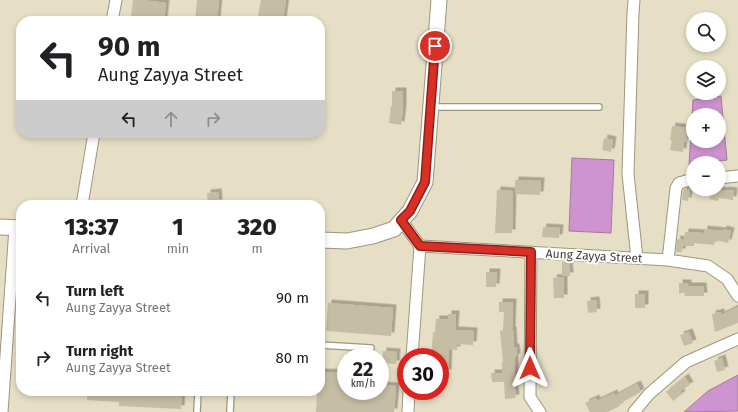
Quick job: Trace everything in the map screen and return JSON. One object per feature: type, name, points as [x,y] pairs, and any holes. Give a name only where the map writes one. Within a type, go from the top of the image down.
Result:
[{"type":"street","points":[[113,16],[116,0]]},
{"type":"street","points":[[325,240],[347,241],[373,236],[397,224],[410,211],[425,182],[439,0]]},
{"type":"street","points":[[634,0],[628,174],[637,258]]},
{"type":"street","points":[[83,200],[93,138]]},
{"type":"street","points":[[726,177],[738,176]]},
{"type":"street","points":[[668,260],[676,188],[679,183],[686,181]]},
{"type":"street","points":[[397,224],[420,246],[413,348]]},
{"type":"street","points":[[0,227],[16,228]]},
{"type":"street","points":[[2,412],[5,311],[16,241]]},
{"type":"street","name":"Aung Zayya Street","points":[[420,246],[668,260],[708,266],[727,279],[738,296]]},
{"type":"street","points":[[531,252],[530,397],[540,412]]},
{"type":"street","points":[[634,412],[649,394],[686,362],[738,339]]},
{"type":"street","points":[[408,412],[409,400]]},
{"type":"lane","points":[[431,107],[599,107]]},
{"type":"lane","points":[[325,345],[371,348]]},
{"type":"lane","points":[[197,412],[198,396]]},
{"type":"lane","points":[[230,412],[231,396]]},
{"type":"shaded area","points":[[693,100],[721,100],[722,108],[693,108]]},
{"type":"shaded area","points":[[690,148],[726,148],[727,160],[726,156],[690,156]]},
{"type":"shaded area","points":[[572,158],[614,160],[611,233],[569,231]]},
{"type":"shaded area","points":[[738,375],[738,411],[684,412],[708,391]]},
{"type":"building","points":[[133,0],[166,3],[165,16],[131,16]]},
{"type":"building","points":[[197,0],[219,0],[217,16],[195,16]]},
{"type":"building","points":[[261,0],[286,0],[284,16],[258,16]]},
{"type":"building","points":[[392,91],[403,91],[401,125],[389,123],[392,106]]},
{"type":"building","points":[[672,126],[686,128],[686,142],[684,142],[683,152],[670,150],[672,141],[670,140]]},
{"type":"building","points":[[604,138],[613,140],[611,152],[602,150]]},
{"type":"building","points":[[515,180],[541,181],[540,195],[515,194]]},
{"type":"building","points":[[686,189],[686,196],[689,196],[688,201],[682,200],[683,190]]},
{"type":"building","points":[[497,190],[513,191],[512,233],[495,233]]},
{"type":"building","points":[[726,190],[734,191],[733,200],[719,198],[718,201],[709,199],[710,196],[726,196]]},
{"type":"building","points":[[218,192],[219,200],[208,200],[207,193]]},
{"type":"building","points":[[543,227],[560,228],[559,238],[542,237]]},
{"type":"building","points":[[704,229],[723,231],[723,229],[731,231],[728,243],[715,240],[714,245],[694,243],[694,246],[684,246],[685,232],[704,233]]},
{"type":"building","points":[[677,239],[684,240],[682,252],[676,252]]},
{"type":"building","points":[[562,262],[569,262],[570,276],[562,276]]},
{"type":"building","points":[[486,272],[497,272],[496,287],[486,287]]},
{"type":"building","points":[[564,277],[564,298],[554,298],[553,278]]},
{"type":"building","points":[[679,283],[688,283],[688,286],[703,286],[704,296],[685,296],[684,292],[679,294]]},
{"type":"building","points":[[635,294],[645,294],[645,308],[635,308]]},
{"type":"building","points":[[596,300],[597,312],[588,313],[587,301]]},
{"type":"building","points":[[499,302],[513,302],[512,330],[517,357],[515,357],[514,381],[516,398],[505,399],[504,382],[492,382],[491,373],[502,373],[503,362],[500,331],[503,330],[504,312],[499,312]]},
{"type":"building","points":[[328,303],[393,308],[391,336],[326,331]]},
{"type":"building","points":[[738,307],[738,323],[715,332],[712,314],[721,312],[721,315]]},
{"type":"building","points":[[448,314],[456,314],[455,330],[474,331],[473,345],[457,344],[457,350],[449,348],[432,348],[436,319],[448,319]]},
{"type":"building","points":[[689,332],[693,343],[684,346],[680,335]]},
{"type":"building","points":[[389,351],[397,352],[396,364],[389,364]]},
{"type":"building","points":[[722,358],[725,370],[717,372],[714,361]]},
{"type":"building","points":[[325,372],[337,373],[337,400],[389,400],[389,386],[396,386],[394,412],[316,412],[317,396],[325,396]]},
{"type":"building","points":[[685,377],[690,385],[680,391],[682,394],[673,401],[666,392]]},
{"type":"building","points":[[637,384],[641,392],[619,404],[620,406],[607,412],[590,412],[585,403],[596,398],[597,401],[614,393],[615,396]]},
{"type":"building","points":[[87,396],[182,396],[181,409],[119,406],[119,402],[87,400]]},
{"type":"route","points":[[435,46],[425,182],[410,211],[401,220],[420,246],[531,252],[530,368]]}]
